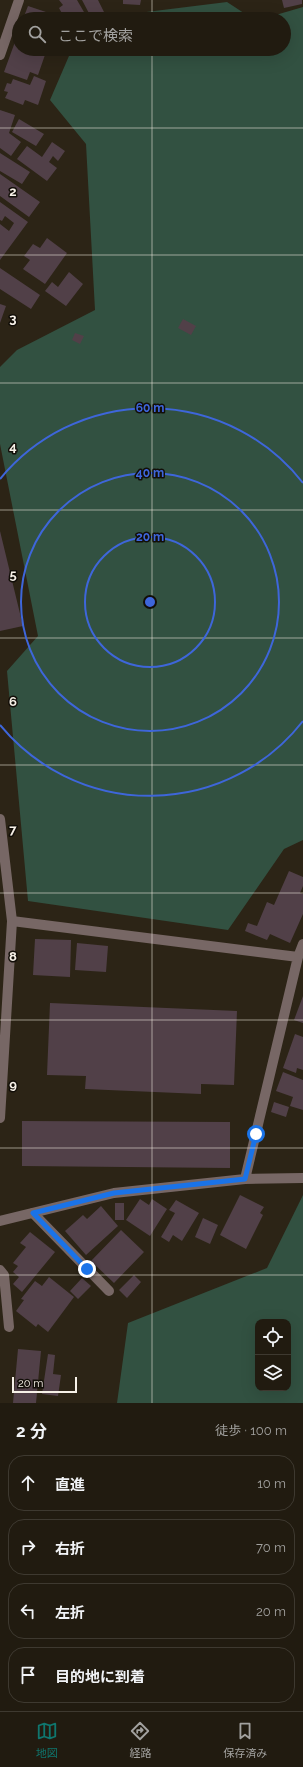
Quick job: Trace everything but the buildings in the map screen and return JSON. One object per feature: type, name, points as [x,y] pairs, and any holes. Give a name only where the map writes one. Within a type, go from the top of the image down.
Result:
[{"type":"street","points":[[15,12],[19,0]]},
{"type":"street","points":[[0,55],[12,20]]},
{"type":"street","points":[[0,819],[12,921],[0,1118]]},
{"type":"street","points":[[12,921],[298,957]]},
{"type":"street","points":[[245,1179],[298,957],[303,944]]},
{"type":"street","points":[[0,1221],[114,1193],[245,1179],[303,1178]]},
{"type":"street","points":[[33,1213],[109,1291]]},
{"type":"street","points":[[0,1270],[4,1275],[9,1327]]},
{"type":"green space","points":[[227,2],[242,12],[146,12]]},
{"type":"green space","points":[[303,7],[303,840],[284,849],[228,930],[28,901],[7,671],[38,636],[0,444],[0,367],[17,350],[95,310],[86,144],[50,100],[69,56],[291,56],[291,12],[286,12]]},
{"type":"green space","points":[[303,1195],[303,1403],[117,1403],[128,1323],[267,1268]]},
{"type":"route","points":[[87,1269],[33,1213],[114,1193],[245,1179],[256,1134]]}]
